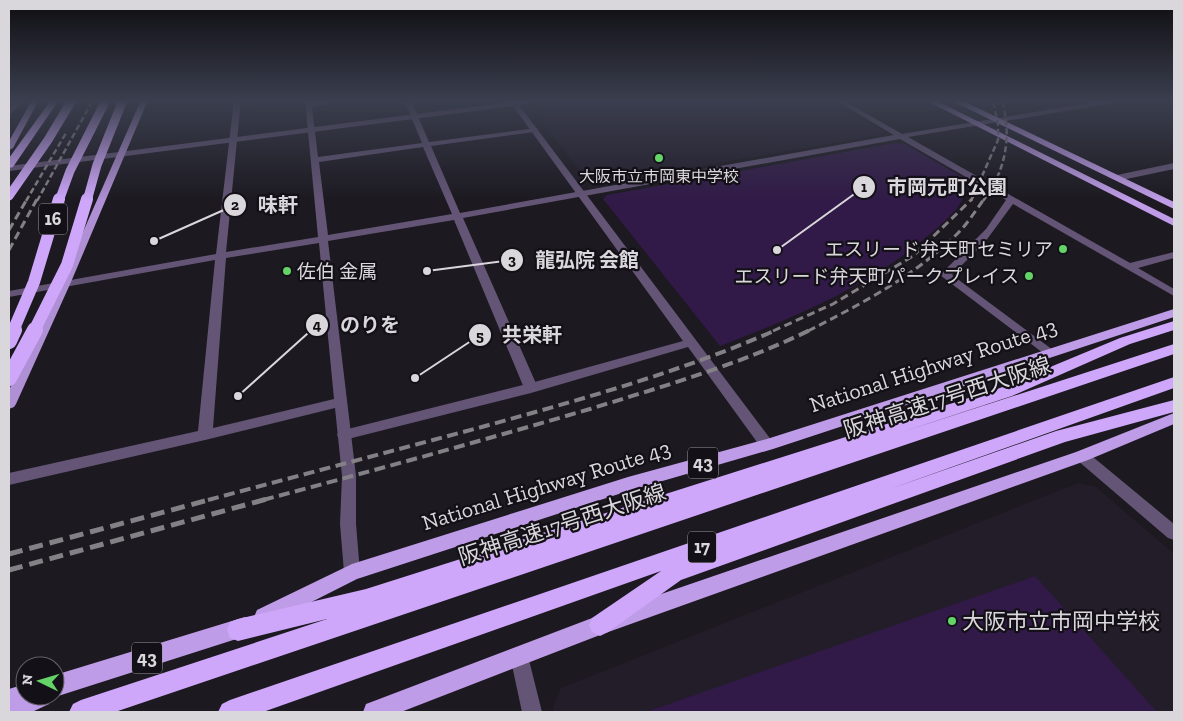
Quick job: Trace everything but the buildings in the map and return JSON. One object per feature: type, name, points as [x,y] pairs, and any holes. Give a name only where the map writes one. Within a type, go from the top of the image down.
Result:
[{"type":"highway","points":[[9,164],[31,134]]},
{"type":"highway","points":[[9,196],[50,134]]},
{"type":"highway","name":"16","points":[[9,341],[34,282],[60,197],[89,134]]},
{"type":"highway","points":[[9,378],[51,300],[67,265],[97,165],[110,134]]},
{"type":"highway","points":[[995,134],[1174,223]]},
{"type":"highway","points":[[1025,134],[1174,206]]},
{"type":"highway","name":"National Highway Route 43","points":[[65,684],[238,630],[352,572],[628,484],[767,446],[1174,313]]},
{"type":"highway","points":[[238,630],[366,599],[1006,392],[1125,341],[1174,325]]},
{"type":"highway","name":"阪神高速17号西大阪線","points":[[81,712],[1174,349]]},
{"type":"highway","name":"17","points":[[230,712],[1174,382]]},
{"type":"highway","points":[[600,625],[674,573],[1062,436],[1174,406]]},
{"type":"highway","points":[[374,712],[600,625],[1082,456],[1174,418]]},
{"type":"highway","points":[[9,712],[21,706]]},
{"type":"main road","points":[[9,148],[17,134]]},
{"type":"main road","points":[[9,404],[66,282],[130,134]]},
{"type":"street","points":[[205,435],[234,134]]},
{"type":"street","points":[[9,169],[283,134]]},
{"type":"street","points":[[311,134],[349,476],[348,524],[352,572]]},
{"type":"street","points":[[422,134],[531,388]]},
{"type":"street","points":[[314,160],[508,134]]},
{"type":"street","points":[[537,134],[767,446]]},
{"type":"street","points":[[896,134],[1174,292]]},
{"type":"street","points":[[9,294],[66,282],[457,217],[919,134]]},
{"type":"street","points":[[1117,178],[1174,166]]},
{"type":"street","points":[[1011,199],[999,222],[978,246],[945,275],[1050,353]]},
{"type":"street","points":[[1128,267],[1174,256]]},
{"type":"street","points":[[344,435],[531,388],[690,343]]},
{"type":"street","points":[[9,479],[205,435],[340,402]]},
{"type":"street","points":[[1082,456],[1174,533]]},
{"type":"street","points":[[519,656],[532,712]]},
{"type":"shaded area","points":[[551,134],[884,134],[599,184],[589,182]]},
{"type":"shaded area","points":[[895,143],[905,144],[969,181],[962,201],[956,209],[941,225],[914,248],[862,282],[778,323],[720,346],[603,199],[607,195]]},
{"type":"shaded area","name":"大阪市立市岡中学校","points":[[1078,483],[1096,487],[1174,554],[1174,712],[554,712],[553,707],[561,688]]},
{"type":"shaded area","points":[[1035,576],[1157,712],[646,712]]},
{"type":"railway","points":[[26,201],[66,134]]},
{"type":"railway","points":[[37,201],[74,134]]},
{"type":"railway","points":[[972,199],[998,140],[998,134]]},
{"type":"railway","points":[[983,201],[991,190],[1002,165],[1006,134]]},
{"type":"railway","points":[[9,230],[27,199]]},
{"type":"railway","points":[[9,250],[37,199]]},
{"type":"railway","points":[[773,331],[833,304],[913,256],[972,199]]},
{"type":"railway","points":[[809,330],[887,288],[924,263],[958,233],[984,199]]},
{"type":"railway","points":[[208,500],[592,396],[704,359],[776,330]]},
{"type":"railway","points":[[263,500],[646,392],[730,364],[809,330]]},
{"type":"railway","points":[[9,554],[212,499]]},
{"type":"railway","points":[[9,570],[267,499]]},
{"type":"place","name":"大阪市立市岡東中学校","points":[[659,158]]},
{"type":"place","name":"味軒","points":[[154,241]]},
{"type":"place","name":"エスリード弁天町セミリア","points":[[1063,249]]},
{"type":"place","name":"市岡元町公園","points":[[777,250]]},
{"type":"place","name":"佐伯 金属","points":[[287,271]]},
{"type":"place","name":"龍弘院 会館","points":[[427,271]]},
{"type":"place","name":"エスリード弁天町パークプレイス","points":[[1029,276]]},
{"type":"place","name":"共栄軒","points":[[415,378]]},
{"type":"place","name":"のりを","points":[[238,396]]},
{"type":"place","name":"大阪市立市岡中学校","points":[[952,621]]}]
